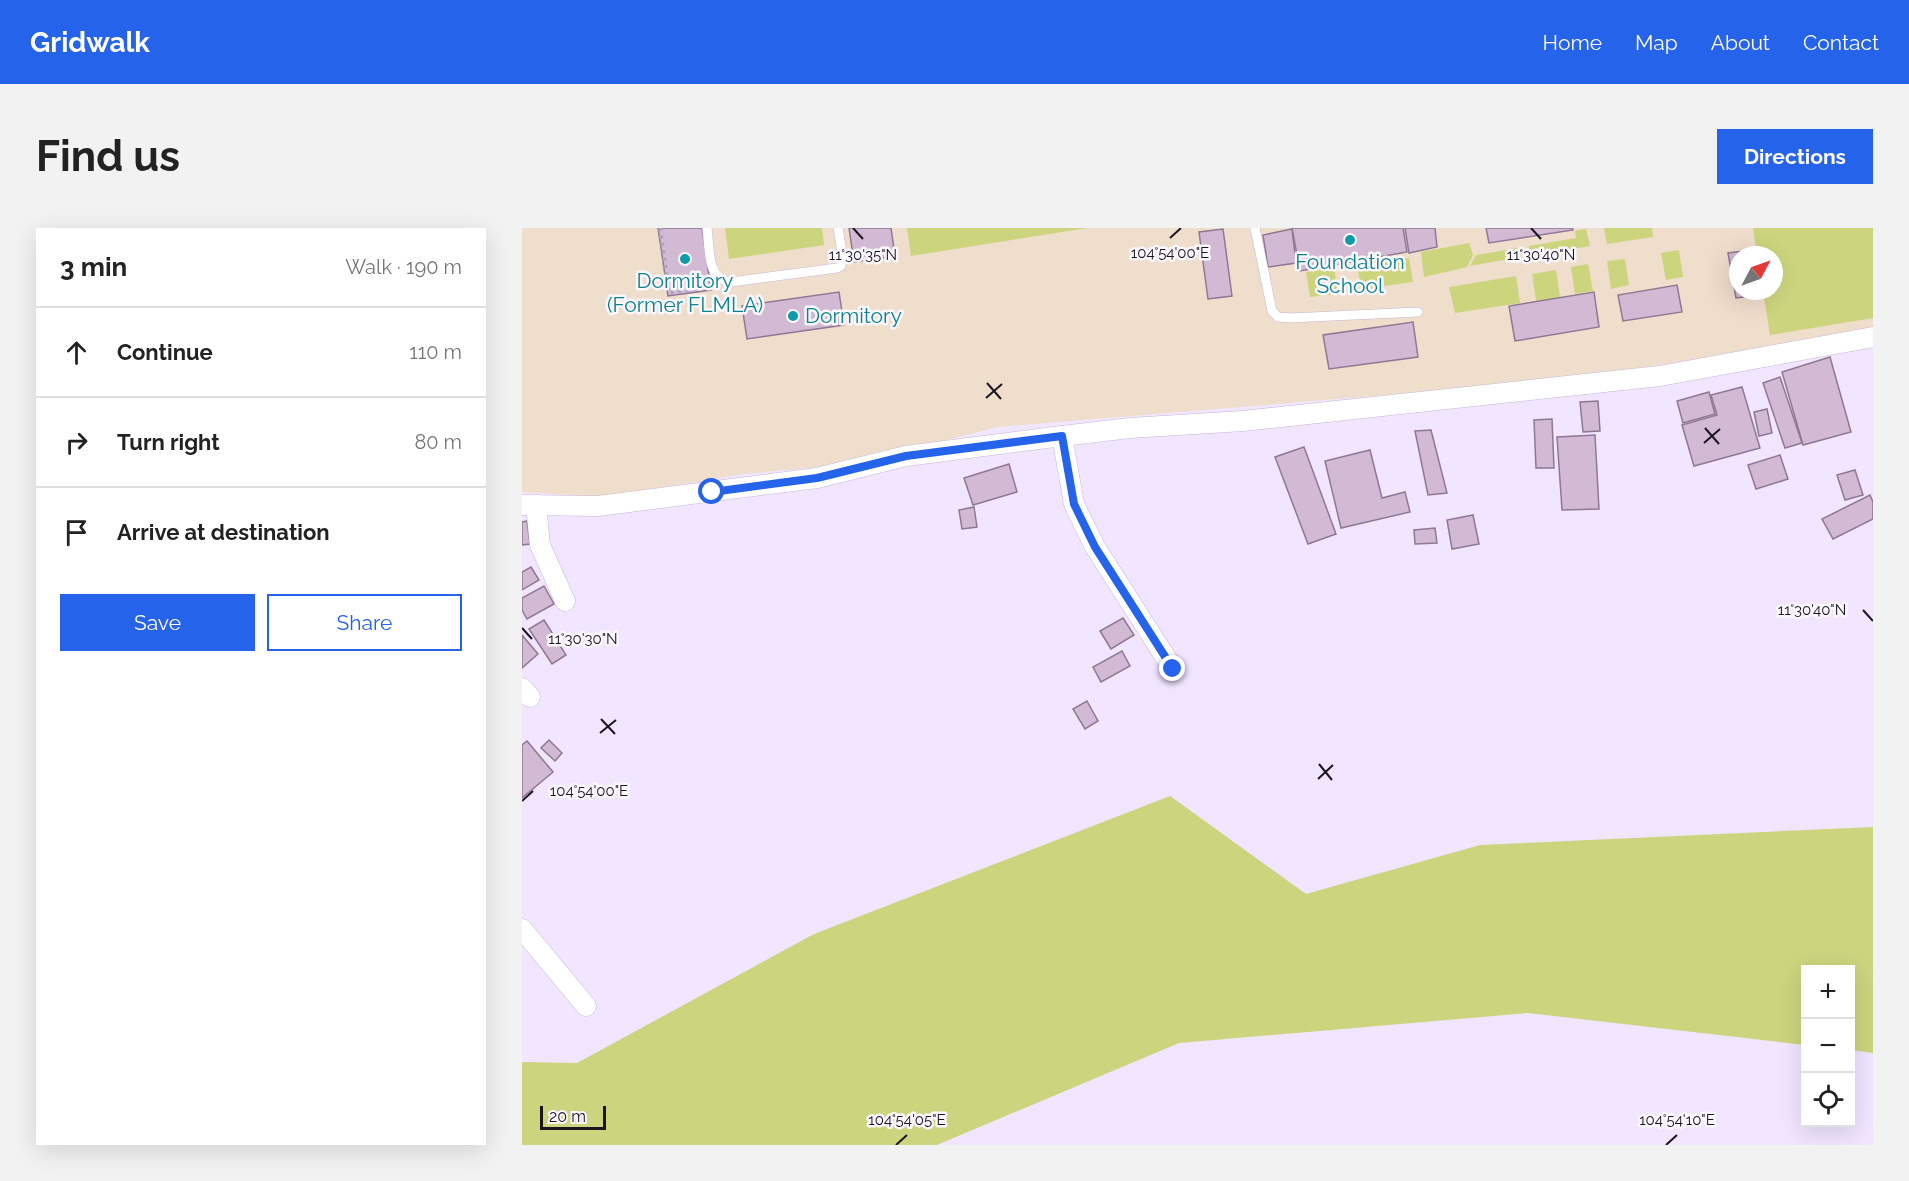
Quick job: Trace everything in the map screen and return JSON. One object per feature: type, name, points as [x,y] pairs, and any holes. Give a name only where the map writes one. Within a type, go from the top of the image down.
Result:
[{"type":"street","points":[[565,601],[540,545],[529,505],[598,506],[817,478],[906,456],[1062,436],[1130,428],[1242,421],[1660,376],[1873,337]]},
{"type":"street","points":[[1062,436],[1074,504],[1089,536],[1173,669]]},
{"type":"street","points":[[522,929],[586,1006]]},
{"type":"lane","points":[[708,228],[714,273],[722,281],[731,282],[841,266],[843,258],[838,228]]},
{"type":"lane","points":[[1255,228],[1272,311],[1278,317],[1418,312]]},
{"type":"path","points":[[660,228],[669,293],[707,288]]},
{"type":"shaded area","points":[[522,228],[1873,228],[1873,331],[1556,381],[998,427],[884,456],[810,468],[744,474],[601,497],[522,492]]},
{"type":"green space","points":[[725,228],[822,228],[824,245],[729,259]]},
{"type":"green space","points":[[907,228],[1087,228],[911,256]]},
{"type":"green space","points":[[1604,228],[1652,228],[1653,237],[1607,244]]},
{"type":"green space","points":[[1753,228],[1873,228],[1873,318],[1770,335],[1764,300],[1783,300],[1783,246],[1756,246]]},
{"type":"green space","points":[[1586,229],[1590,246],[1531,256],[1529,246],[1576,238],[1575,231]]},
{"type":"green space","points":[[1469,243],[1473,255],[1467,267],[1424,277],[1421,252]]},
{"type":"green space","points":[[1518,248],[1519,257],[1470,266],[1476,255]]},
{"type":"green space","points":[[1679,250],[1683,277],[1666,280],[1661,253]]},
{"type":"green space","points":[[1409,258],[1413,282],[1361,289],[1357,264]]},
{"type":"green space","points":[[1625,259],[1629,285],[1611,289],[1607,261]]},
{"type":"green space","points":[[1588,264],[1593,291],[1575,294],[1571,267]]},
{"type":"green space","points":[[1334,268],[1338,294],[1310,297],[1306,272]]},
{"type":"green space","points":[[1556,270],[1560,297],[1536,301],[1532,274]]},
{"type":"green space","points":[[1516,276],[1520,303],[1455,313],[1449,287]]},
{"type":"green space","points":[[1170,796],[1306,894],[1480,845],[1873,827],[1873,1053],[1855,1051],[1855,965],[1801,965],[1801,1045],[1528,1013],[1179,1043],[937,1145],[522,1145],[522,1062],[577,1063],[814,934]]},
{"type":"building","name":"Dormitory (Former FLMLA)","points":[[658,228],[702,228],[711,290],[668,296]]},
{"type":"building","name":"Dormitory","points":[[849,228],[891,228],[895,256],[854,262]]},
{"type":"building","name":"Foundation School","points":[[1292,228],[1403,228],[1407,252],[1300,271]]},
{"type":"building","points":[[1405,228],[1435,228],[1437,247],[1409,253]]},
{"type":"building","points":[[1486,228],[1572,228],[1573,230],[1489,243]]},
{"type":"building","points":[[1223,229],[1232,296],[1208,299],[1199,232]]},
{"type":"building","name":"Foundation School","points":[[1292,229],[1296,263],[1268,267],[1263,235]]},
{"type":"building","points":[[1677,285],[1682,312],[1623,321],[1618,295]]},
{"type":"building","name":"Dormitory","points":[[839,292],[844,325],[747,339],[742,306]]},
{"type":"building","points":[[1594,292],[1599,327],[1515,341],[1509,306]]},
{"type":"building","points":[[1413,322],[1418,357],[1329,369],[1323,335]]},
{"type":"building","points":[[1830,357],[1851,432],[1803,445],[1782,372]]},
{"type":"building","points":[[1780,377],[1802,443],[1785,448],[1763,383]]},
{"type":"building","points":[[1742,387],[1760,448],[1694,466],[1682,425],[1717,415],[1711,395]]},
{"type":"building","points":[[1709,392],[1715,414],[1683,423],[1677,401]]},
{"type":"building","points":[[1598,401],[1600,431],[1583,432],[1580,402]]},
{"type":"building","points":[[1767,409],[1772,433],[1759,436],[1754,412]]},
{"type":"building","points":[[1552,419],[1554,468],[1536,468],[1534,420]]},
{"type":"building","points":[[1431,430],[1447,493],[1428,495],[1415,431]]},
{"type":"building","points":[[1595,435],[1599,509],[1562,510],[1557,437]]},
{"type":"building","points":[[1304,447],[1336,534],[1308,544],[1275,457]]},
{"type":"building","points":[[1370,450],[1382,498],[1405,492],[1410,512],[1341,528],[1325,461]]},
{"type":"building","points":[[1780,455],[1788,479],[1756,489],[1748,465]]},
{"type":"building","points":[[1009,464],[1017,492],[973,505],[964,478]]},
{"type":"building","points":[[1855,470],[1863,495],[1845,500],[1837,475]]},
{"type":"building","points":[[1870,495],[1873,502],[1873,519],[1833,539],[1822,519]]},
{"type":"building","points":[[974,507],[977,527],[962,529],[959,510]]},
{"type":"building","points":[[1473,515],[1479,544],[1452,549],[1447,520]]},
{"type":"building","points":[[527,521],[530,544],[522,545],[522,522]]},
{"type":"building","points":[[1435,528],[1437,543],[1415,544],[1414,530]]},
{"type":"building","points":[[531,567],[539,580],[522,590],[522,572]]},
{"type":"building","points":[[544,586],[554,604],[527,619],[522,610],[522,598]]},
{"type":"building","points":[[1123,618],[1134,635],[1111,649],[1100,631]]},
{"type":"building","points":[[544,620],[566,655],[552,664],[529,629]]},
{"type":"building","points":[[522,635],[538,654],[522,668]]},
{"type":"building","points":[[1122,651],[1130,666],[1101,682],[1093,667]]},
{"type":"building","points":[[1087,701],[1098,721],[1085,729],[1073,709]]},
{"type":"building","points":[[549,740],[562,753],[555,761],[541,748]]},
{"type":"building","points":[[527,741],[553,772],[522,798],[522,745]]},
{"type":"place","name":"Foundation School","points":[[1350,240]]},
{"type":"place","name":"Dormitory (Former FLMLA)","points":[[685,259]]},
{"type":"place","name":"Dormitory","points":[[793,316]]},
{"type":"route","points":[[712,492],[817,478],[906,456],[1062,436],[1074,504],[1095,547],[1173,669]]}]
